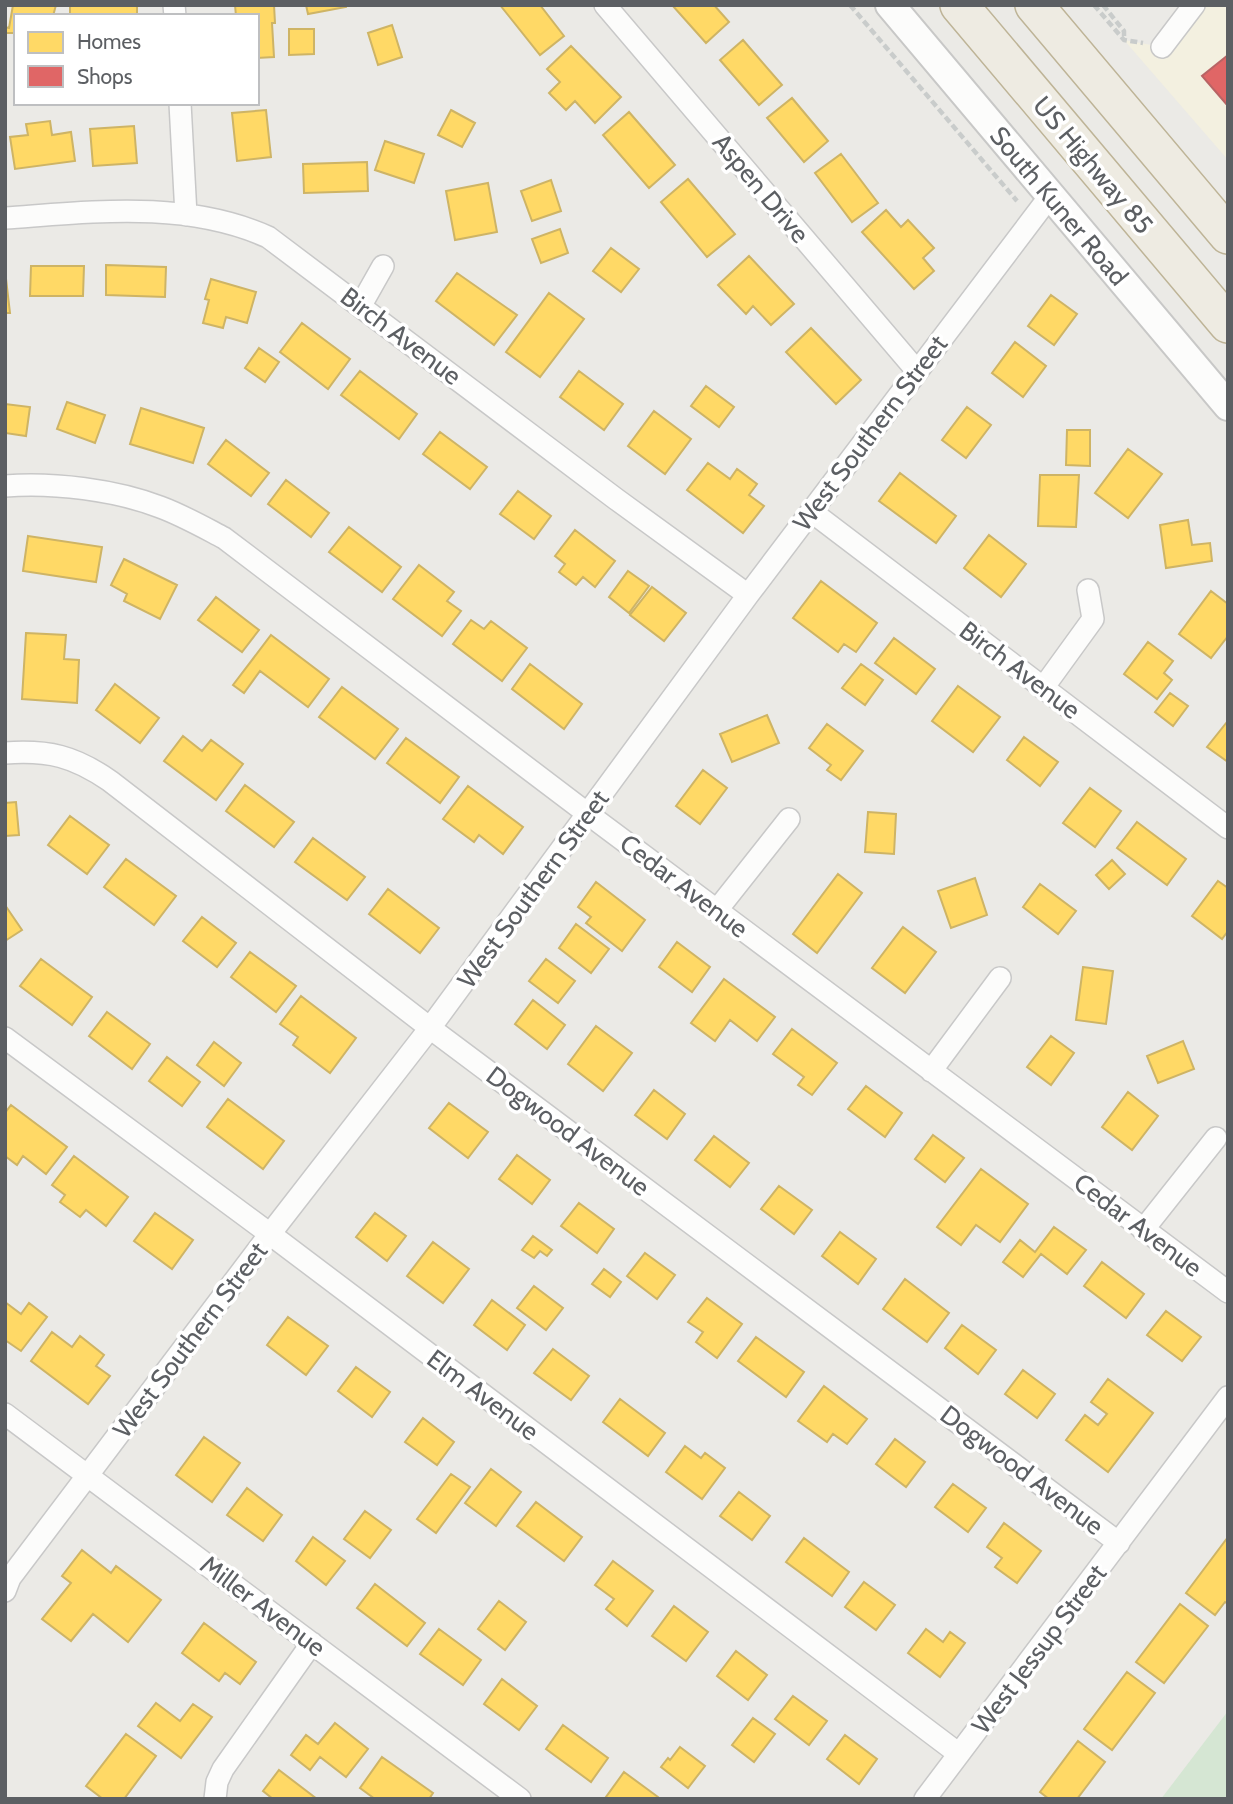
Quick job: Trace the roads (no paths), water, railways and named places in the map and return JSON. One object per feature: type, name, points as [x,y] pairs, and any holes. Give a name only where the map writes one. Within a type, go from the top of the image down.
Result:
[{"type":"highway","name":"US Highway 85","points":[[959,5],[1228,324]]},
{"type":"highway","points":[[1034,5],[1228,235]]},
{"type":"street","name":"Aspen Drive","points":[[605,5],[916,371]]},
{"type":"street","name":"South Kuner Road","points":[[890,5],[1228,406]]},
{"type":"street","points":[[1162,47],[1194,5]]},
{"type":"street","points":[[180,105],[186,215]]},
{"type":"street","name":"West Southern Street","points":[[8,1584],[270,1234],[430,1028],[748,595],[1050,196]]},
{"type":"street","name":"Birch Avenue","points":[[5,218],[120,211],[186,215],[243,225],[268,237],[748,595]]},
{"type":"street","points":[[360,305],[383,266]]},
{"type":"street","name":"Cedar Avenue","points":[[5,486],[60,486],[92,490],[158,506],[224,538],[588,814],[1228,1292]]},
{"type":"street","name":"Birch Avenue","points":[[812,512],[1228,828]]},
{"type":"street","points":[[1043,688],[1093,619],[1088,590]]},
{"type":"street","name":"Dogwood Avenue","points":[[5,753],[33,751],[62,755],[89,766],[430,1028],[1119,1543]]},
{"type":"street","points":[[717,910],[789,819]]},
{"type":"street","points":[[931,1071],[1000,978]]},
{"type":"street","name":"Elm Avenue","points":[[5,1038],[270,1234],[959,1754]]},
{"type":"street","points":[[1143,1230],[1216,1138]]},
{"type":"street","name":"West Jessup Street","points":[[925,1799],[1228,1397]]},
{"type":"street","name":"Miller Avenue","points":[[5,1414],[520,1799]]},
{"type":"street","points":[[215,1799],[217,1782],[223,1769],[312,1643]]}]
